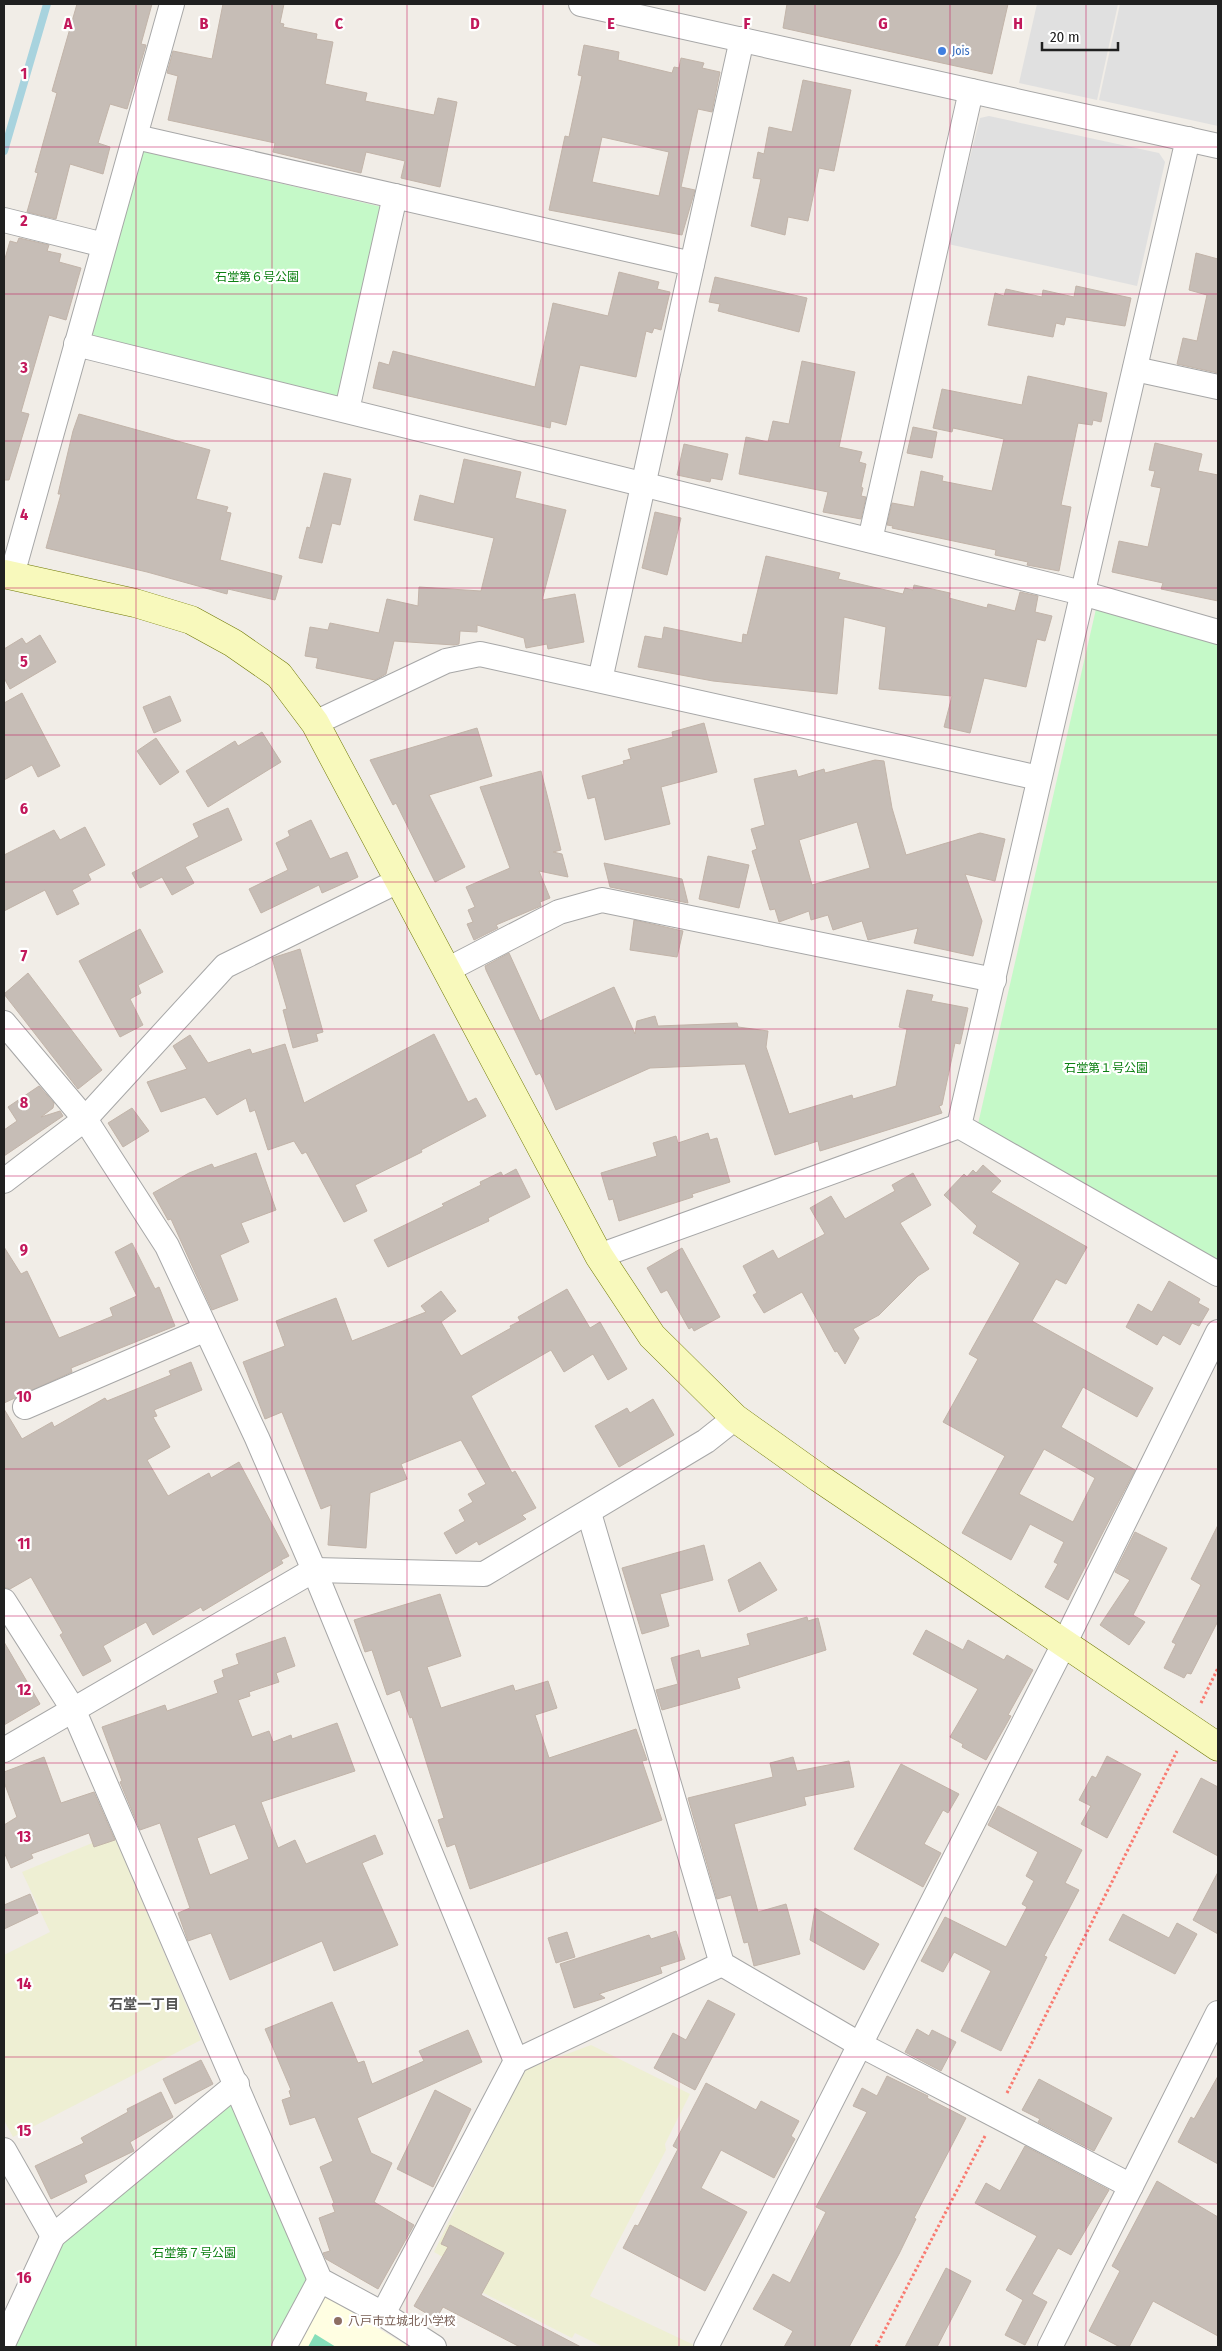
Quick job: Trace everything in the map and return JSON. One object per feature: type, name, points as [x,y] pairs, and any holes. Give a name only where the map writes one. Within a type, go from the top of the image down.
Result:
[{"type":"street","points":[[172,4],[136,137],[8,574],[135,603],[191,620],[234,643],[279,675],[315,723],[599,1256],[652,1336],[735,1418],[818,1478],[1065,1642],[1218,1747]]},
{"type":"street","points":[[581,4],[1218,146]]},
{"type":"street","points":[[600,680],[742,39]]},
{"type":"street","points":[[870,540],[971,90]]},
{"type":"street","points":[[136,137],[692,264]]},
{"type":"street","points":[[959,1126],[1188,139]]},
{"type":"street","points":[[346,410],[395,196]]},
{"type":"street","points":[[4,220],[104,245]]},
{"type":"street","points":[[76,344],[644,483],[1082,593],[1218,632]]},
{"type":"street","points":[[1135,369],[1218,388]]},
{"type":"street","points":[[315,723],[446,661],[480,654],[1039,778]]},
{"type":"street","points":[[4,1181],[85,1118],[225,966],[398,881]]},
{"type":"street","points":[[447,970],[559,912],[602,900],[994,980]]},
{"type":"street","points":[[4,1023],[85,1118],[167,1246],[314,1570],[516,2061]]},
{"type":"street","points":[[599,1256],[959,1126],[1218,1274]]},
{"type":"street","points":[[24,1408],[206,1329]]},
{"type":"street","points":[[706,2347],[1065,1642],[1218,1332]]},
{"type":"street","points":[[4,1750],[314,1570],[484,1574],[589,1513],[706,1441],[735,1418]]},
{"type":"street","points":[[589,1513],[722,1964],[859,2044],[1131,2186]]},
{"type":"street","points":[[4,1601],[74,1709],[165,1925],[320,2280],[383,2314],[434,2347]]},
{"type":"street","points":[[383,2314],[516,2061],[722,1964]]},
{"type":"street","points":[[1050,2347],[1218,2013]]},
{"type":"street","points":[[4,2342],[53,2236],[236,2084]]},
{"type":"street","points":[[4,2150],[53,2236]]},
{"type":"street","points":[[284,2347],[320,2280]]},
{"type":"path","points":[[876,2347],[996,2115],[1218,1668]]},
{"type":"shaded area","points":[[1037,4],[1118,4],[1097,100],[1019,83]]},
{"type":"shaded area","points":[[1120,4],[1218,4],[1218,126],[1099,100]]},
{"type":"shaded area","points":[[989,116],[1159,153],[1165,162],[1137,286],[948,244],[980,118]]},
{"type":"shaded area","points":[[114,1834],[201,2040],[13,2137],[4,2120],[4,1955],[50,1932],[22,1872]]},
{"type":"shaded area","points":[[591,2045],[690,2094],[665,2144],[666,2150],[590,2296],[694,2345],[693,2347],[603,2347],[575,2333],[572,2338],[464,2283],[469,2272],[434,2252],[519,2079],[527,2069]]},
{"type":"shaded area","name":"八戸市立城北小学校","points":[[324,2295],[409,2347],[295,2347]]},
{"type":"green space","name":"石堂第６号公園","points":[[142,151],[382,207],[338,397],[92,337]]},
{"type":"green space","name":"石堂第１号公園","points":[[1096,609],[1218,644],[1218,1265],[978,1124]]},
{"type":"green space","name":"石堂第７号公園","points":[[233,2098],[307,2279],[271,2347],[11,2347],[62,2242]]},
{"type":"green space","points":[[315,2334],[336,2347],[308,2347]]},
{"type":"building","points":[[77,4],[152,4],[141,44],[146,45],[127,109],[110,104],[98,143],[110,147],[103,174],[70,164],[56,219],[27,212],[38,173],[35,172],[57,93],[52,91]]},
{"type":"building","points":[[223,4],[284,4],[280,23],[284,24],[283,27],[317,34],[316,39],[333,42],[325,84],[367,93],[365,101],[434,115],[438,98],[457,102],[440,187],[401,178],[405,161],[366,152],[361,173],[273,152],[275,143],[168,120],[178,76],[167,73],[173,51],[212,59]]},
{"type":"building","name":"Jois","points":[[787,4],[1008,4],[992,74],[783,28]]},
{"type":"building","points":[[584,45],[619,52],[618,60],[672,73],[674,67],[679,68],[681,58],[704,63],[702,68],[720,72],[712,112],[698,109],[681,187],[695,190],[682,235],[549,210],[565,136],[569,137],[582,76],[578,75]],"holes":[[[602,137],[669,152],[659,196],[592,182]]]},
{"type":"building","points":[[803,80],[851,90],[834,171],[819,168],[808,221],[788,217],[785,235],[751,226],[761,179],[753,178],[758,152],[764,154],[769,127],[792,132]]},
{"type":"building","points":[[19,238],[49,245],[47,251],[61,254],[59,262],[81,268],[66,320],[49,315],[21,412],[29,414],[9,480],[4,480],[4,262],[10,241],[17,243]]},
{"type":"building","points":[[1196,253],[1218,259],[1218,373],[1177,364],[1183,338],[1197,341],[1207,295],[1189,290]]},
{"type":"building","points":[[619,272],[659,282],[657,289],[670,292],[661,330],[654,328],[652,333],[646,331],[636,377],[580,365],[566,425],[551,421],[550,428],[373,388],[379,362],[389,365],[393,351],[535,387],[553,303],[608,316]]},
{"type":"building","points":[[715,277],[807,298],[799,332],[718,311],[720,304],[709,302]]},
{"type":"building","points":[[1076,286],[1131,298],[1125,326],[1066,317],[1064,325],[1056,323],[1053,337],[988,325],[995,293],[1004,296],[1006,289],[1042,297],[1043,290],[1074,297]]},
{"type":"building","points":[[802,361],[855,372],[839,447],[862,452],[859,462],[866,464],[861,496],[866,497],[861,519],[823,512],[828,492],[739,474],[746,437],[768,442],[773,421],[789,424]]},
{"type":"building","points":[[1028,376],[1107,393],[1101,422],[1093,420],[1092,425],[1078,423],[1061,505],[1071,507],[1059,571],[1027,565],[1028,562],[995,555],[996,550],[892,528],[893,526],[887,525],[892,503],[914,507],[921,471],[943,476],[942,481],[992,491],[1004,439],[953,428],[952,432],[933,428],[942,389],[1022,405]]},
{"type":"building","points":[[79,414],[210,450],[196,499],[228,507],[226,512],[231,513],[220,560],[282,576],[275,600],[228,589],[227,594],[147,572],[46,548],[61,494],[58,494],[73,431]]},
{"type":"building","points":[[913,427],[937,432],[932,458],[907,453]]},
{"type":"building","points":[[1155,443],[1202,454],[1198,471],[1218,475],[1218,601],[1161,589],[1163,583],[1112,572],[1119,541],[1148,547],[1161,488],[1151,486],[1155,471],[1149,470]]},
{"type":"building","points":[[684,444],[728,454],[722,480],[711,478],[710,482],[677,475]]},
{"type":"building","points":[[464,459],[521,472],[515,498],[566,510],[542,600],[575,594],[584,642],[548,649],[547,644],[526,648],[524,638],[477,625],[477,632],[460,631],[459,644],[454,645],[394,641],[386,674],[375,680],[316,668],[318,658],[305,656],[310,627],[328,630],[330,623],[379,633],[387,599],[418,606],[419,587],[481,591],[494,538],[414,520],[420,495],[454,504]]},
{"type":"building","points":[[324,473],[351,479],[340,525],[332,523],[322,563],[299,558],[307,527],[310,528]]},
{"type":"building","points":[[655,512],[681,518],[667,575],[642,568]]},
{"type":"building","points":[[766,556],[840,573],[838,579],[903,594],[905,588],[913,590],[914,585],[950,593],[949,598],[987,608],[988,604],[1015,611],[1020,592],[1038,596],[1035,612],[1052,616],[1045,641],[1037,639],[1026,687],[984,678],[970,733],[944,727],[952,696],[879,689],[886,627],[844,617],[837,694],[713,681],[638,667],[645,636],[662,639],[664,627],[742,643],[743,634],[747,635]]},
{"type":"building","points":[[40,635],[56,662],[10,689],[4,678],[4,649],[22,638],[26,644]]},
{"type":"building","points":[[22,693],[60,766],[38,777],[32,765],[4,780],[4,703]]},
{"type":"building","points":[[170,696],[181,721],[154,733],[143,707]]},
{"type":"building","points":[[704,723],[717,772],[661,787],[670,824],[605,840],[595,797],[588,799],[582,776],[624,764],[623,761],[631,759],[628,749],[673,737],[672,732]]},
{"type":"building","points":[[477,728],[492,776],[429,795],[465,867],[435,882],[396,803],[393,805],[370,760]]},
{"type":"building","points":[[262,732],[281,762],[208,807],[186,771],[235,741],[238,746]]},
{"type":"building","points":[[156,738],[179,772],[160,785],[137,751]]},
{"type":"building","points":[[875,760],[884,761],[892,808],[906,855],[980,833],[1005,839],[995,881],[965,874],[982,921],[973,956],[914,943],[918,928],[868,940],[862,921],[833,930],[828,915],[811,920],[809,911],[779,922],[775,909],[770,910],[752,851],[757,849],[751,829],[765,825],[754,779],[796,770],[798,777],[824,769],[825,773]],"holes":[[[857,822],[870,868],[812,885],[799,840]]]},
{"type":"building","points":[[541,771],[561,850],[553,852],[562,854],[568,877],[539,871],[550,898],[540,902],[541,906],[496,925],[498,928],[474,940],[467,924],[473,922],[468,910],[475,907],[466,887],[510,868],[480,787]]},
{"type":"building","points":[[228,808],[242,840],[185,867],[194,883],[172,895],[162,877],[140,888],[132,873],[199,837],[193,824]]},
{"type":"building","points":[[311,820],[330,859],[347,852],[358,877],[322,893],[319,885],[261,913],[249,889],[288,870],[276,843],[290,836],[288,831]]},
{"type":"building","points":[[85,827],[105,865],[88,874],[91,880],[72,890],[79,904],[57,915],[45,890],[4,911],[4,855],[54,830],[60,840]]},
{"type":"building","points":[[708,856],[749,865],[739,908],[699,899]]},
{"type":"building","points":[[604,863],[682,879],[688,903],[610,887]]},
{"type":"building","points":[[634,920],[683,931],[677,957],[630,950]]},
{"type":"building","points":[[140,929],[163,972],[138,985],[141,993],[130,999],[143,1025],[120,1037],[79,961]]},
{"type":"building","points":[[300,949],[323,1032],[316,1034],[318,1041],[293,1048],[283,1010],[287,1009],[272,958]]},
{"type":"building","points":[[509,953],[540,1021],[614,987],[635,1034],[637,1021],[655,1016],[658,1026],[737,1023],[738,1027],[768,1031],[766,1047],[789,1114],[852,1095],[853,1099],[896,1086],[907,1029],[899,1027],[907,990],[933,995],[931,1001],[968,1008],[960,1044],[955,1043],[942,1105],[939,1106],[942,1113],[820,1151],[818,1141],[775,1155],[745,1064],[650,1068],[556,1110],[540,1073],[536,1075],[486,970],[485,966]]},
{"type":"building","points":[[28,973],[102,1070],[78,1089],[4,994]]},
{"type":"building","points":[[434,1034],[468,1102],[476,1098],[486,1116],[421,1150],[422,1152],[355,1185],[367,1211],[344,1222],[306,1152],[302,1154],[294,1141],[268,1150],[255,1110],[250,1112],[246,1098],[217,1115],[205,1097],[161,1112],[147,1082],[187,1069],[173,1046],[190,1035],[208,1063],[250,1049],[252,1054],[285,1044],[304,1103]]},
{"type":"building","points":[[39,1086],[54,1103],[53,1108],[41,1117],[60,1111],[63,1116],[4,1156],[4,1130],[17,1121],[8,1107]]},
{"type":"building","points":[[132,1108],[149,1131],[123,1147],[108,1123]]},
{"type":"building","points":[[708,1133],[710,1140],[717,1138],[730,1182],[692,1194],[693,1197],[619,1221],[613,1199],[609,1200],[601,1173],[657,1156],[653,1143],[676,1136],[678,1143]]},
{"type":"building","points":[[256,1153],[276,1210],[241,1223],[249,1242],[220,1255],[238,1300],[212,1310],[171,1219],[168,1220],[153,1193],[189,1173],[212,1164],[214,1168]]},
{"type":"building","points":[[983,1165],[1001,1181],[991,1192],[1087,1247],[1066,1284],[1056,1279],[1032,1321],[1153,1388],[1137,1417],[1083,1387],[1061,1427],[1135,1470],[1068,1600],[1045,1587],[1058,1564],[1054,1562],[1064,1542],[1030,1524],[1011,1560],[962,1533],[1005,1456],[943,1422],[978,1359],[969,1354],[1020,1263],[973,1233],[977,1226],[944,1195],[964,1174],[967,1177],[973,1170],[976,1173]],"holes":[[[1044,1449],[1095,1478],[1073,1522],[1019,1494]]]},
{"type":"building","points":[[516,1169],[530,1197],[488,1218],[489,1221],[388,1267],[374,1240],[444,1206],[442,1204],[481,1185],[480,1182],[501,1172],[503,1176]]},
{"type":"building","points":[[913,1173],[931,1205],[900,1223],[929,1269],[918,1276],[879,1315],[853,1329],[859,1338],[845,1364],[837,1351],[835,1352],[802,1292],[764,1313],[753,1295],[757,1293],[743,1266],[773,1250],[778,1259],[825,1234],[810,1208],[831,1196],[845,1219],[895,1191],[892,1185]]},
{"type":"building","points":[[132,1243],[155,1289],[159,1287],[175,1326],[71,1368],[72,1372],[4,1403],[4,1247],[21,1274],[27,1271],[59,1338],[113,1316],[110,1308],[137,1296],[115,1252]]},
{"type":"building","points":[[682,1248],[720,1317],[694,1331],[692,1327],[689,1329],[667,1290],[661,1293],[647,1268]]},
{"type":"building","points":[[1169,1281],[1200,1299],[1198,1303],[1209,1309],[1199,1326],[1192,1323],[1180,1345],[1163,1335],[1157,1345],[1126,1327],[1138,1304],[1152,1312]]},
{"type":"building","points":[[567,1289],[590,1328],[600,1322],[627,1369],[608,1380],[593,1354],[564,1372],[551,1350],[471,1396],[512,1473],[515,1471],[536,1508],[522,1515],[526,1519],[479,1545],[477,1541],[456,1554],[444,1533],[465,1521],[459,1510],[473,1502],[468,1494],[486,1484],[461,1440],[401,1464],[407,1479],[370,1493],[366,1548],[328,1545],[331,1505],[321,1509],[282,1412],[265,1419],[243,1362],[285,1346],[276,1321],[336,1298],[352,1341],[426,1312],[421,1306],[441,1291],[456,1311],[441,1322],[461,1356],[511,1328],[510,1326],[520,1321],[518,1317]]},
{"type":"building","points":[[191,1362],[202,1390],[154,1410],[157,1416],[153,1417],[170,1447],[147,1460],[168,1496],[209,1473],[211,1478],[239,1462],[289,1556],[281,1560],[283,1563],[203,1611],[201,1607],[153,1635],[146,1622],[103,1646],[111,1661],[83,1676],[60,1635],[63,1633],[31,1577],[10,1589],[4,1587],[4,1409],[22,1439],[52,1422],[54,1427],[105,1398],[107,1401],[171,1375],[169,1371]]},
{"type":"building","points":[[653,1399],[674,1435],[619,1467],[595,1426],[627,1408],[630,1413]]},
{"type":"building","points":[[1218,1525],[1218,1621],[1191,1674],[1187,1673],[1184,1678],[1164,1668],[1176,1644],[1172,1642],[1201,1585],[1191,1579]]},
{"type":"building","points":[[1135,1532],[1167,1548],[1133,1615],[1145,1622],[1129,1645],[1100,1625],[1130,1580],[1115,1572]]},
{"type":"building","points":[[704,1545],[713,1580],[660,1594],[669,1626],[642,1634],[622,1568]]},
{"type":"building","points":[[760,1562],[777,1590],[739,1612],[728,1580]]},
{"type":"building","points":[[440,1594],[461,1656],[427,1667],[441,1708],[513,1685],[515,1691],[548,1681],[557,1708],[535,1715],[549,1758],[636,1729],[647,1760],[642,1761],[662,1820],[470,1889],[455,1844],[447,1847],[438,1820],[444,1818],[412,1717],[410,1718],[400,1690],[387,1695],[372,1650],[365,1652],[354,1620]]},
{"type":"building","points":[[807,1617],[808,1621],[818,1618],[826,1650],[737,1678],[740,1688],[662,1710],[656,1690],[678,1684],[671,1658],[699,1650],[701,1658],[750,1645],[747,1634]]},
{"type":"building","points":[[926,1630],[963,1650],[968,1640],[1004,1660],[1007,1655],[1033,1670],[1008,1715],[1011,1716],[986,1760],[962,1747],[963,1744],[950,1737],[978,1689],[913,1654]]},
{"type":"building","points":[[285,1637],[295,1666],[276,1673],[279,1682],[249,1692],[250,1696],[238,1700],[252,1737],[269,1731],[273,1742],[291,1735],[292,1739],[337,1723],[355,1771],[261,1802],[278,1848],[295,1840],[306,1864],[375,1835],[383,1854],[362,1863],[398,1945],[334,1971],[322,1941],[230,1980],[211,1933],[188,1941],[178,1913],[190,1908],[160,1823],[140,1830],[120,1782],[122,1781],[102,1727],[165,1705],[167,1711],[218,1693],[214,1681],[224,1677],[222,1670],[239,1664],[236,1654]],"holes":[[[235,1824],[249,1859],[210,1875],[197,1838]]]},
{"type":"building","points":[[4,1642],[40,1704],[4,1725]]},
{"type":"building","points":[[1107,1756],[1141,1774],[1107,1838],[1081,1824],[1091,1806],[1079,1800],[1092,1776],[1096,1778]]},
{"type":"building","points":[[44,1757],[61,1803],[94,1792],[115,1840],[94,1847],[89,1833],[31,1854],[33,1858],[11,1868],[4,1852],[4,1825],[17,1817],[4,1782],[4,1772]]},
{"type":"building","points":[[793,1757],[797,1771],[849,1761],[854,1787],[804,1797],[806,1805],[734,1824],[758,1912],[786,1904],[800,1954],[754,1966],[748,1942],[744,1943],[731,1895],[717,1899],[688,1798],[773,1777],[770,1763]]},
{"type":"building","points":[[901,1764],[959,1794],[948,1813],[943,1810],[924,1844],[941,1853],[923,1887],[854,1849]]},
{"type":"building","points":[[1201,1778],[1218,1787],[1218,1856],[1173,1832]]},
{"type":"building","points":[[998,1806],[1082,1850],[1065,1883],[1079,1890],[1044,1956],[1047,1957],[1001,2051],[961,2031],[991,1971],[954,1952],[943,1972],[921,1961],[945,1917],[1006,1947],[1027,1907],[1022,1904],[1034,1881],[1026,1876],[1038,1852],[988,1825]]},
{"type":"building","points":[[1218,1872],[1218,1934],[1193,1920]]},
{"type":"building","points":[[30,1894],[38,1913],[4,1929],[4,1905]]},
{"type":"building","points":[[815,1908],[879,1944],[864,1970],[810,1940]]},
{"type":"building","points":[[1123,1914],[1169,1938],[1177,1923],[1197,1934],[1175,1974],[1109,1940]]},
{"type":"building","points":[[676,1931],[685,1959],[660,1967],[662,1973],[599,1994],[605,1998],[574,2008],[560,1964],[649,1935],[651,1939]]},
{"type":"building","points":[[567,1932],[575,1957],[556,1963],[548,1938]]},
{"type":"building","points":[[708,2000],[735,2014],[695,2090],[654,2068],[673,2033],[686,2040]]},
{"type":"building","points":[[332,2002],[358,2063],[364,2061],[372,2084],[424,2061],[419,2051],[468,2030],[482,2062],[357,2118],[371,2153],[392,2163],[374,2202],[414,2225],[378,2289],[326,2259],[323,2253],[330,2251],[319,2218],[335,2212],[332,2204],[334,2203],[320,2167],[333,2161],[315,2117],[290,2125],[282,2100],[291,2097],[289,2091],[291,2090],[265,2029]]},
{"type":"building","points":[[917,2029],[929,2036],[932,2030],[956,2042],[941,2071],[905,2052]]},
{"type":"building","points":[[201,2060],[213,2084],[175,2104],[163,2079]]},
{"type":"building","points":[[887,2076],[928,2096],[927,2098],[966,2118],[914,2218],[916,2219],[899,2254],[849,2347],[784,2347],[793,2331],[753,2309],[773,2274],[790,2283],[826,2212],[816,2207],[867,2112],[853,2106],[862,2088],[877,2096]]},
{"type":"building","points":[[1218,2076],[1218,2164],[1178,2142],[1191,2117],[1194,2119]]},
{"type":"building","points":[[1039,2079],[1112,2118],[1094,2151],[1038,2122],[1040,2119],[1022,2110]]},
{"type":"building","points":[[706,2083],[756,2110],[761,2101],[799,2121],[791,2136],[795,2139],[774,2178],[721,2150],[701,2188],[747,2212],[705,2291],[623,2248],[635,2225],[638,2226],[678,2149],[673,2146]]},
{"type":"building","points":[[435,2090],[471,2109],[433,2187],[397,2169]]},
{"type":"building","points":[[161,2092],[173,2117],[130,2142],[134,2151],[84,2175],[87,2182],[51,2199],[35,2166],[84,2143],[81,2138],[128,2112],[127,2109]]},
{"type":"building","points":[[1025,2146],[1109,2190],[1071,2255],[1058,2248],[1032,2294],[1047,2302],[1025,2345],[1005,2335],[1023,2300],[1006,2290],[1037,2236],[975,2203],[986,2183],[1000,2191]]},
{"type":"building","points":[[1157,2181],[1218,2217],[1218,2336],[1153,2301],[1129,2347],[1120,2347],[1089,2331],[1120,2271],[1112,2266]]},
{"type":"building","points":[[450,2225],[504,2253],[481,2295],[581,2347],[520,2347],[443,2307],[436,2319],[414,2306],[448,2247],[441,2244]]},
{"type":"building","points":[[946,2268],[971,2281],[937,2347],[905,2347]]},
{"type":"waterway","points":[[4,151],[47,4]]},
{"type":"place","name":"Jois","points":[[942,51]]},
{"type":"place","name":"八戸市立城北小学校","points":[[338,2321]]},
{"type":"district","name":"石堂一丁目","points":[[144,2004]]}]
